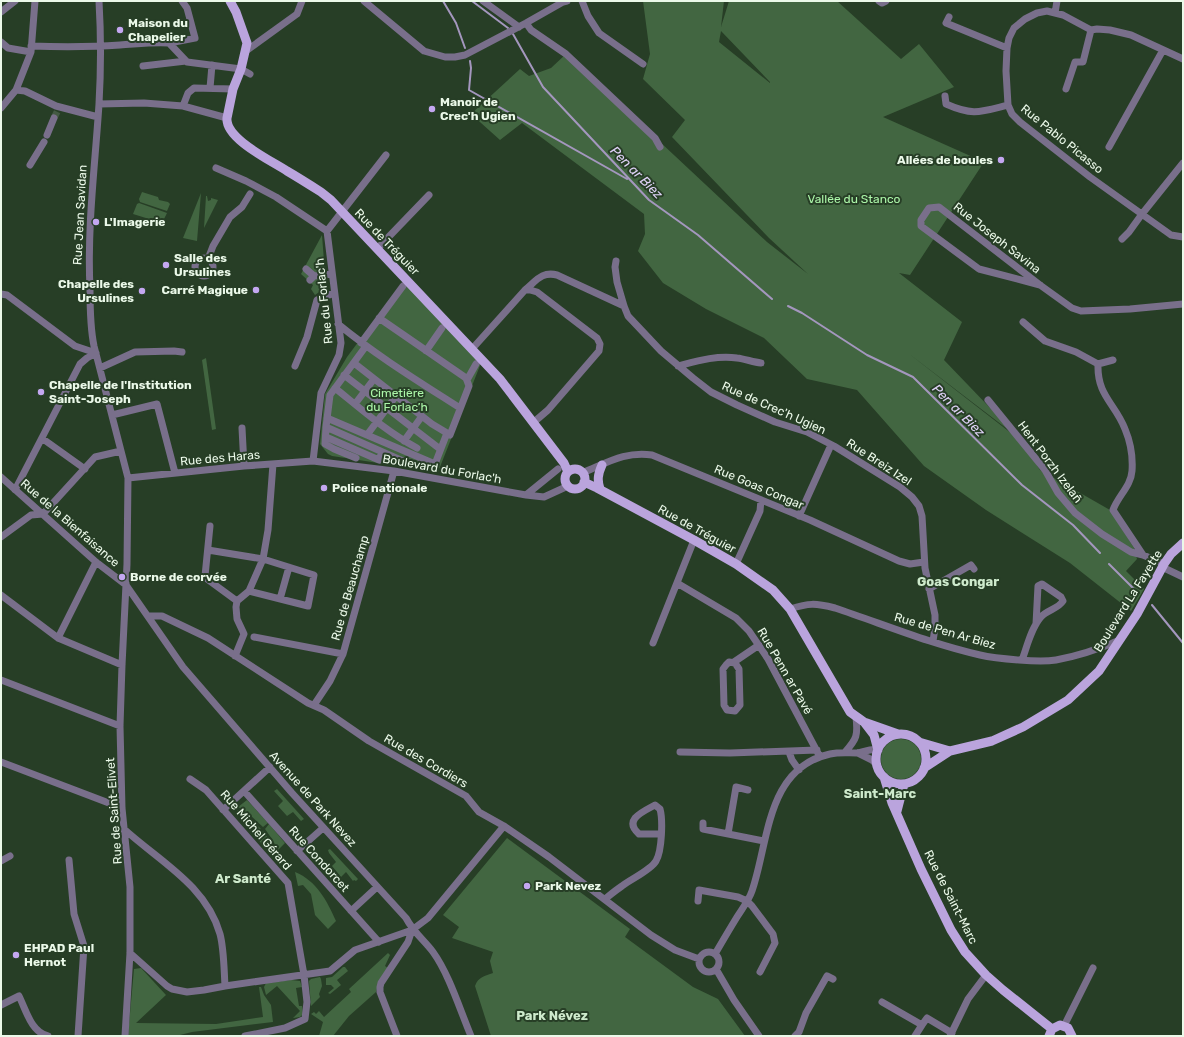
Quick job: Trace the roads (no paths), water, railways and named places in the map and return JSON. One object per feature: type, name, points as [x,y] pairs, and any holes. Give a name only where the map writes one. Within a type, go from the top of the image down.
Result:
[{"type":"main road","points":[[227,118],[233,90],[249,49],[236,12],[230,1]]},
{"type":"main road","name":"Rue de Tréguier","points":[[227,118],[228,127],[240,140],[321,192],[341,211],[500,379],[564,463],[568,472]]},
{"type":"main road","points":[[600,489],[598,474],[602,465]]},
{"type":"main road","points":[[576,469],[582,473],[584,482],[580,487],[575,489],[568,486],[565,478],[568,472],[576,469]]},
{"type":"main road","name":"Rue de Tréguier","points":[[584,482],[600,489],[736,564],[768,586],[790,609]]},
{"type":"main road","name":"Boulevard La Fayette","points":[[924,768],[950,751],[992,741],[1023,727],[1068,700],[1099,671],[1137,614],[1163,565],[1171,554],[1183,543]]},
{"type":"main road","points":[[790,609],[845,704],[874,736],[878,750]]},
{"type":"main road","points":[[860,720],[898,734],[906,734],[919,742],[925,754],[926,761],[924,768],[921,775],[904,784],[896,784],[884,777],[876,764],[876,755],[886,739],[898,734]]},
{"type":"main road","name":"Boulevard La Fayette","points":[[919,742],[950,751]]},
{"type":"main road","name":"Rue de Saint-Marc","points":[[884,777],[889,796],[922,869],[951,930],[965,952],[986,975],[1051,1032]]},
{"type":"main road","points":[[897,811],[904,784]]},
{"type":"main road","points":[[1051,1032],[1056,1026],[1064,1026],[1070,1031],[1072,1036]]},
{"type":"street","points":[[1,12],[14,1]]},
{"type":"street","points":[[1,108],[16,90],[31,49],[35,1]]},
{"type":"street","name":"Rue Jean Savidan","points":[[99,1],[101,46],[99,104],[92,178],[89,271],[90,327],[128,478],[126,585]]},
{"type":"street","points":[[1,42],[8,48],[31,49],[169,42],[195,38],[187,8],[182,1]]},
{"type":"street","points":[[249,49],[297,14],[302,1]]},
{"type":"street","points":[[364,1],[424,51],[445,57],[465,55],[519,27],[564,1]]},
{"type":"street","points":[[483,1],[519,27]]},
{"type":"street","points":[[582,1],[588,16],[599,33],[643,64]]},
{"type":"street","points":[[879,1],[882,3],[886,1]]},
{"type":"street","points":[[1055,13],[1057,1]]},
{"type":"street","name":"Rue Pablo Picasso","points":[[1183,59],[1131,35],[1110,30],[1091,30],[1063,15],[1047,11],[1037,13],[1025,19],[1014,28],[1009,38],[1007,48],[1006,71],[1008,105],[1012,114],[1020,122],[1063,157],[1171,235],[1183,237]]},
{"type":"street","points":[[949,17],[946,23],[1007,48]]},
{"type":"street","points":[[526,23],[531,30],[566,54],[655,138],[660,147]]},
{"type":"street","points":[[1066,89],[1075,62],[1083,62],[1091,30]]},
{"type":"street","points":[[169,42],[186,61]]},
{"type":"street","points":[[1109,147],[1163,50]]},
{"type":"street","points":[[143,66],[186,61],[212,66],[242,69],[250,74]]},
{"type":"street","points":[[210,88],[212,66]]},
{"type":"street","points":[[183,106],[188,93],[194,88],[233,90]]},
{"type":"street","points":[[16,90],[25,91],[58,108],[98,117]]},
{"type":"street","points":[[945,96],[946,104],[960,111],[970,113],[1008,105]]},
{"type":"street","points":[[99,104],[183,106],[227,118]]},
{"type":"street","points":[[47,135],[54,118]]},
{"type":"street","points":[[30,165],[44,142]]},
{"type":"street","points":[[216,168],[253,190],[276,197],[326,231],[386,155]]},
{"type":"street","points":[[1122,239],[1183,163]]},
{"type":"street","points":[[208,259],[213,246],[230,217],[242,207],[253,190]]},
{"type":"street","points":[[377,249],[429,195]]},
{"type":"street","name":"Rue Joseph Savina","points":[[1040,285],[979,269],[921,226],[921,220],[929,208],[939,207],[1040,285],[1072,308],[1081,311],[1130,309],[1183,304]]},
{"type":"street","name":"Rue du Forlac'h","points":[[313,461],[321,393],[339,355],[341,343],[326,231]]},
{"type":"street","name":"Rue de Crec'h Ugien","points":[[616,261],[615,271],[628,316],[678,366],[711,392],[737,406],[775,422],[807,432],[831,445]]},
{"type":"street","points":[[306,269],[312,278],[332,274]]},
{"type":"street","points":[[472,349],[525,290],[543,275],[551,273],[557,275],[624,306]]},
{"type":"street","points":[[356,458],[325,444],[330,395],[354,363],[363,344],[379,318],[403,286]]},
{"type":"street","points":[[525,290],[537,292],[597,338],[600,344],[599,351],[548,410],[534,422]]},
{"type":"street","points":[[295,366],[307,337],[317,300],[323,296],[334,293]]},
{"type":"street","points":[[1,294],[7,295],[75,346],[96,354]]},
{"type":"street","points":[[354,363],[422,416],[450,435],[469,386],[466,378],[379,318]]},
{"type":"street","points":[[1023,322],[1045,341],[1076,352],[1098,364],[1113,360]]},
{"type":"street","points":[[338,324],[392,365],[460,408]]},
{"type":"street","points":[[426,351],[442,328]]},
{"type":"street","points":[[100,368],[135,352],[182,352]]},
{"type":"street","points":[[16,490],[80,364],[87,358],[96,354]]},
{"type":"street","points":[[678,366],[703,359],[717,358],[736,358],[761,363]]},
{"type":"street","points":[[466,380],[476,364]]},
{"type":"street","points":[[1098,364],[1099,379],[1102,391],[1125,428],[1132,453],[1132,472],[1127,486],[1116,502],[1113,510],[1143,555]]},
{"type":"street","points":[[344,375],[440,449]]},
{"type":"street","points":[[356,404],[374,379]]},
{"type":"street","points":[[335,388],[404,441],[417,448]]},
{"type":"street","points":[[367,435],[396,396]]},
{"type":"street","name":"Hent Porzh Izelañ","points":[[988,400],[1045,470],[1058,493],[1075,513],[1102,534],[1131,552],[1143,555],[1183,577]]},
{"type":"street","points":[[112,415],[157,404],[175,473]]},
{"type":"street","points":[[404,441],[422,416]]},
{"type":"street","points":[[327,418],[435,464],[446,433]]},
{"type":"street","points":[[326,427],[412,465]]},
{"type":"street","points":[[242,428],[244,466]]},
{"type":"street","points":[[326,437],[379,460],[382,452]]},
{"type":"street","points":[[42,439],[85,469]]},
{"type":"street","points":[[799,516],[831,445]]},
{"type":"street","name":"Rue Breiz Izel","points":[[831,445],[900,488],[912,497],[919,506],[922,516],[924,562],[935,615],[933,641]]},
{"type":"street","points":[[1,537],[31,515],[43,514],[95,457],[121,451]]},
{"type":"street","name":"Rue Goas Congar","points":[[582,473],[628,455],[652,455],[799,516],[899,561],[910,564],[924,562]]},
{"type":"street","name":"Rue des Haras","points":[[128,478],[244,466],[313,461]]},
{"type":"street","name":"Boulevard du Forlac'h","points":[[313,461],[394,471],[526,495],[558,469]]},
{"type":"street","points":[[235,656],[244,634],[237,619],[237,602],[249,591],[263,559],[268,530],[273,464]]},
{"type":"street","name":"Rue de Beauchamp","points":[[314,705],[330,681],[343,654],[394,471]]},
{"type":"street","name":"Rue de la Bienfaisance","points":[[1,477],[96,562],[126,585]]},
{"type":"street","points":[[526,494],[544,497],[568,486]]},
{"type":"street","points":[[736,564],[760,511],[761,500]]},
{"type":"street","points":[[210,526],[205,576],[237,602]]},
{"type":"street","points":[[654,643],[694,540]]},
{"type":"street","points":[[208,550],[263,559],[314,575],[308,606],[249,591]]},
{"type":"street","points":[[58,638],[96,562]]},
{"type":"street","points":[[929,589],[971,565],[974,569]]},
{"type":"street","points":[[280,599],[289,567]]},
{"type":"street","name":"Rue Penn ar Pavé","points":[[677,583],[736,618],[749,630],[768,659],[818,754]]},
{"type":"street","points":[[1022,660],[1036,624],[1038,586],[1042,584],[1061,597],[1063,601],[1061,605],[1046,612],[1036,624]]},
{"type":"street","name":"Avenue de Park Nevez","points":[[126,585],[183,667],[323,828],[406,918],[412,930],[432,952],[441,965],[471,1036]]},
{"type":"street","name":"Rue de Saint-Elivet","points":[[124,1036],[130,953],[130,887],[122,808],[120,726],[126,585]]},
{"type":"street","points":[[1,595],[58,638],[122,665]]},
{"type":"street","name":"Rue de Pen Ar Biez","points":[[790,609],[807,603],[820,604],[981,656],[1022,660],[1055,660],[1080,655],[1103,648],[1120,640]]},
{"type":"street","name":"Rue des Cordiers","points":[[149,616],[162,616],[208,638],[308,703],[324,710],[376,745],[466,796],[479,812],[504,826],[549,857],[662,943],[700,960]]},
{"type":"street","points":[[254,637],[343,654]]},
{"type":"street","points":[[734,662],[737,664],[739,669],[740,705],[735,711],[729,711],[725,709],[724,705],[724,669],[727,663],[734,662],[759,644]]},
{"type":"street","points":[[1,680],[120,726]]},
{"type":"street","points":[[845,752],[856,739],[857,728],[860,720]]},
{"type":"street","points":[[680,752],[789,752],[818,754],[845,752],[858,753],[875,749],[878,750]]},
{"type":"street","points":[[789,752],[799,770]]},
{"type":"street","points":[[858,753],[872,760],[876,764]]},
{"type":"street","points":[[715,954],[752,891],[764,841],[779,796],[793,774],[818,754]]},
{"type":"street","points":[[1,762],[122,808]]},
{"type":"street","points":[[223,810],[270,768]]},
{"type":"street","name":"Rue Michel Gérard","points":[[190,779],[206,790],[288,882],[304,975],[307,1002],[305,1019],[286,1028],[245,1036]]},
{"type":"street","points":[[728,834],[736,787],[748,790]]},
{"type":"street","name":"Rue Condorcet","points":[[244,791],[379,942]]},
{"type":"street","points":[[604,899],[656,862],[661,834],[662,817],[660,809],[654,805],[636,817],[632,822],[634,830],[639,834],[661,834]]},
{"type":"street","points":[[703,823],[703,829],[764,841]]},
{"type":"street","points":[[130,953],[167,986],[172,989],[187,992],[330,971],[355,950],[412,930],[428,918],[504,826]]},
{"type":"street","points":[[297,851],[323,828]]},
{"type":"street","points":[[124,830],[187,881],[207,905],[220,935],[225,986]]},
{"type":"street","points":[[1,861],[10,856]]},
{"type":"street","points":[[69,860],[74,914],[84,946],[78,1036]]},
{"type":"street","points":[[351,911],[377,887]]},
{"type":"street","points":[[698,901],[699,890],[738,897],[747,901],[752,906],[773,934],[775,942],[760,972]]},
{"type":"street","points":[[398,1036],[380,992],[381,983],[408,942],[412,930]]},
{"type":"street","points":[[709,952],[715,954],[719,961],[716,969],[708,972],[703,970],[700,965],[700,960],[706,953],[709,952]]},
{"type":"street","points":[[1064,1026],[1094,968]]},
{"type":"street","points":[[716,969],[734,1000],[759,1036]]},
{"type":"street","points":[[915,1036],[927,1018],[951,1034],[968,999],[986,975]]},
{"type":"street","points":[[795,1036],[799,1032],[806,1013],[827,976],[833,979]]},
{"type":"street","points":[[1,1005],[20,996],[33,1026],[43,1035],[48,1036]]},
{"type":"street","points":[[882,1002],[922,1025]]},
{"type":"waterway","points":[[443,1],[456,23],[465,48]]},
{"type":"waterway","name":"Pen ar Biez","points":[[472,1],[508,28]]},
{"type":"waterway","name":"Pen ar Biez","points":[[513,34],[543,87],[649,200],[698,235],[772,299]]},
{"type":"waterway","points":[[470,61],[471,68],[469,90],[627,179]]},
{"type":"waterway","name":"Pen ar Biez","points":[[788,306],[802,313],[867,355],[913,377],[1022,485],[1073,525],[1100,553]]},
{"type":"waterway","name":"Pen ar Biez","points":[[1109,564],[1138,593]]},
{"type":"waterway","name":"Pen ar Biez","points":[[1152,605],[1183,643]]},
{"type":"tunnel","points":[[54,118],[58,110]]},
{"type":"place","name":"Maison du Chapelier","points":[[120,30]]},
{"type":"place","name":"Manoir de Crec'h Ugien","points":[[432,109]]},
{"type":"place","name":"Allées de boules","points":[[1001,160]]},
{"type":"place","name":"L'Imagerie","points":[[96,222]]},
{"type":"place","name":"Salle des Ursulines","points":[[166,265]]},
{"type":"place","name":"Carré Magique","points":[[256,290]]},
{"type":"place","name":"Chapelle des Ursulines","points":[[142,291]]},
{"type":"place","name":"Chapelle de l'Institution Saint-Joseph","points":[[41,392]]},
{"type":"place","name":"Police nationale","points":[[324,488]]},
{"type":"place","name":"Borne de corvée","points":[[122,577]]},
{"type":"place","name":"Park Nevez","points":[[527,886]]},
{"type":"place","name":"EHPAD Paul Hernot","points":[[16,955]]},
{"type":"district","name":"Goas Congar","points":[[958,581]]},
{"type":"district","name":"Saint-Marc","points":[[880,793]]},
{"type":"district","name":"Ar Santé","points":[[243,878]]},
{"type":"district","name":"Park Névez","points":[[552,1015]]},
{"type":"park label","name":"Vallée du Stanco","points":[[854,199]]},
{"type":"park label","name":"Cimetière du Forlac’h","points":[[397,400]]}]
